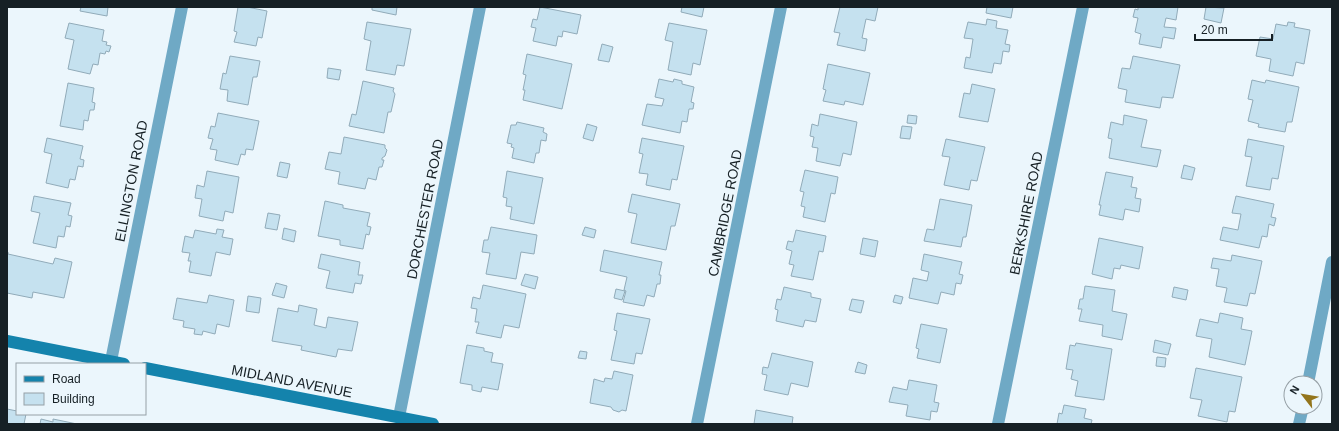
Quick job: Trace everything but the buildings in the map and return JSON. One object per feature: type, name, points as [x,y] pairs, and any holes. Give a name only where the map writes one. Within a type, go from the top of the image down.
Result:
[{"type":"street","name":"ELLINGTON ROAD","points":[[111,361],[182,7]]},
{"type":"street","name":"DORCHESTER ROAD","points":[[399,417],[480,7]]},
{"type":"street","name":"CAMBRIDGE ROAD","points":[[697,424],[781,7]]},
{"type":"street","name":"BERKSHIRE ROAD","points":[[998,424],[1083,7]]},
{"type":"street","points":[[1310,375],[1332,262]]},
{"type":"street","points":[[7,341],[120,363]]},
{"type":"street","name":"MIDLAND AVENUE","points":[[146,368],[433,424]]}]
